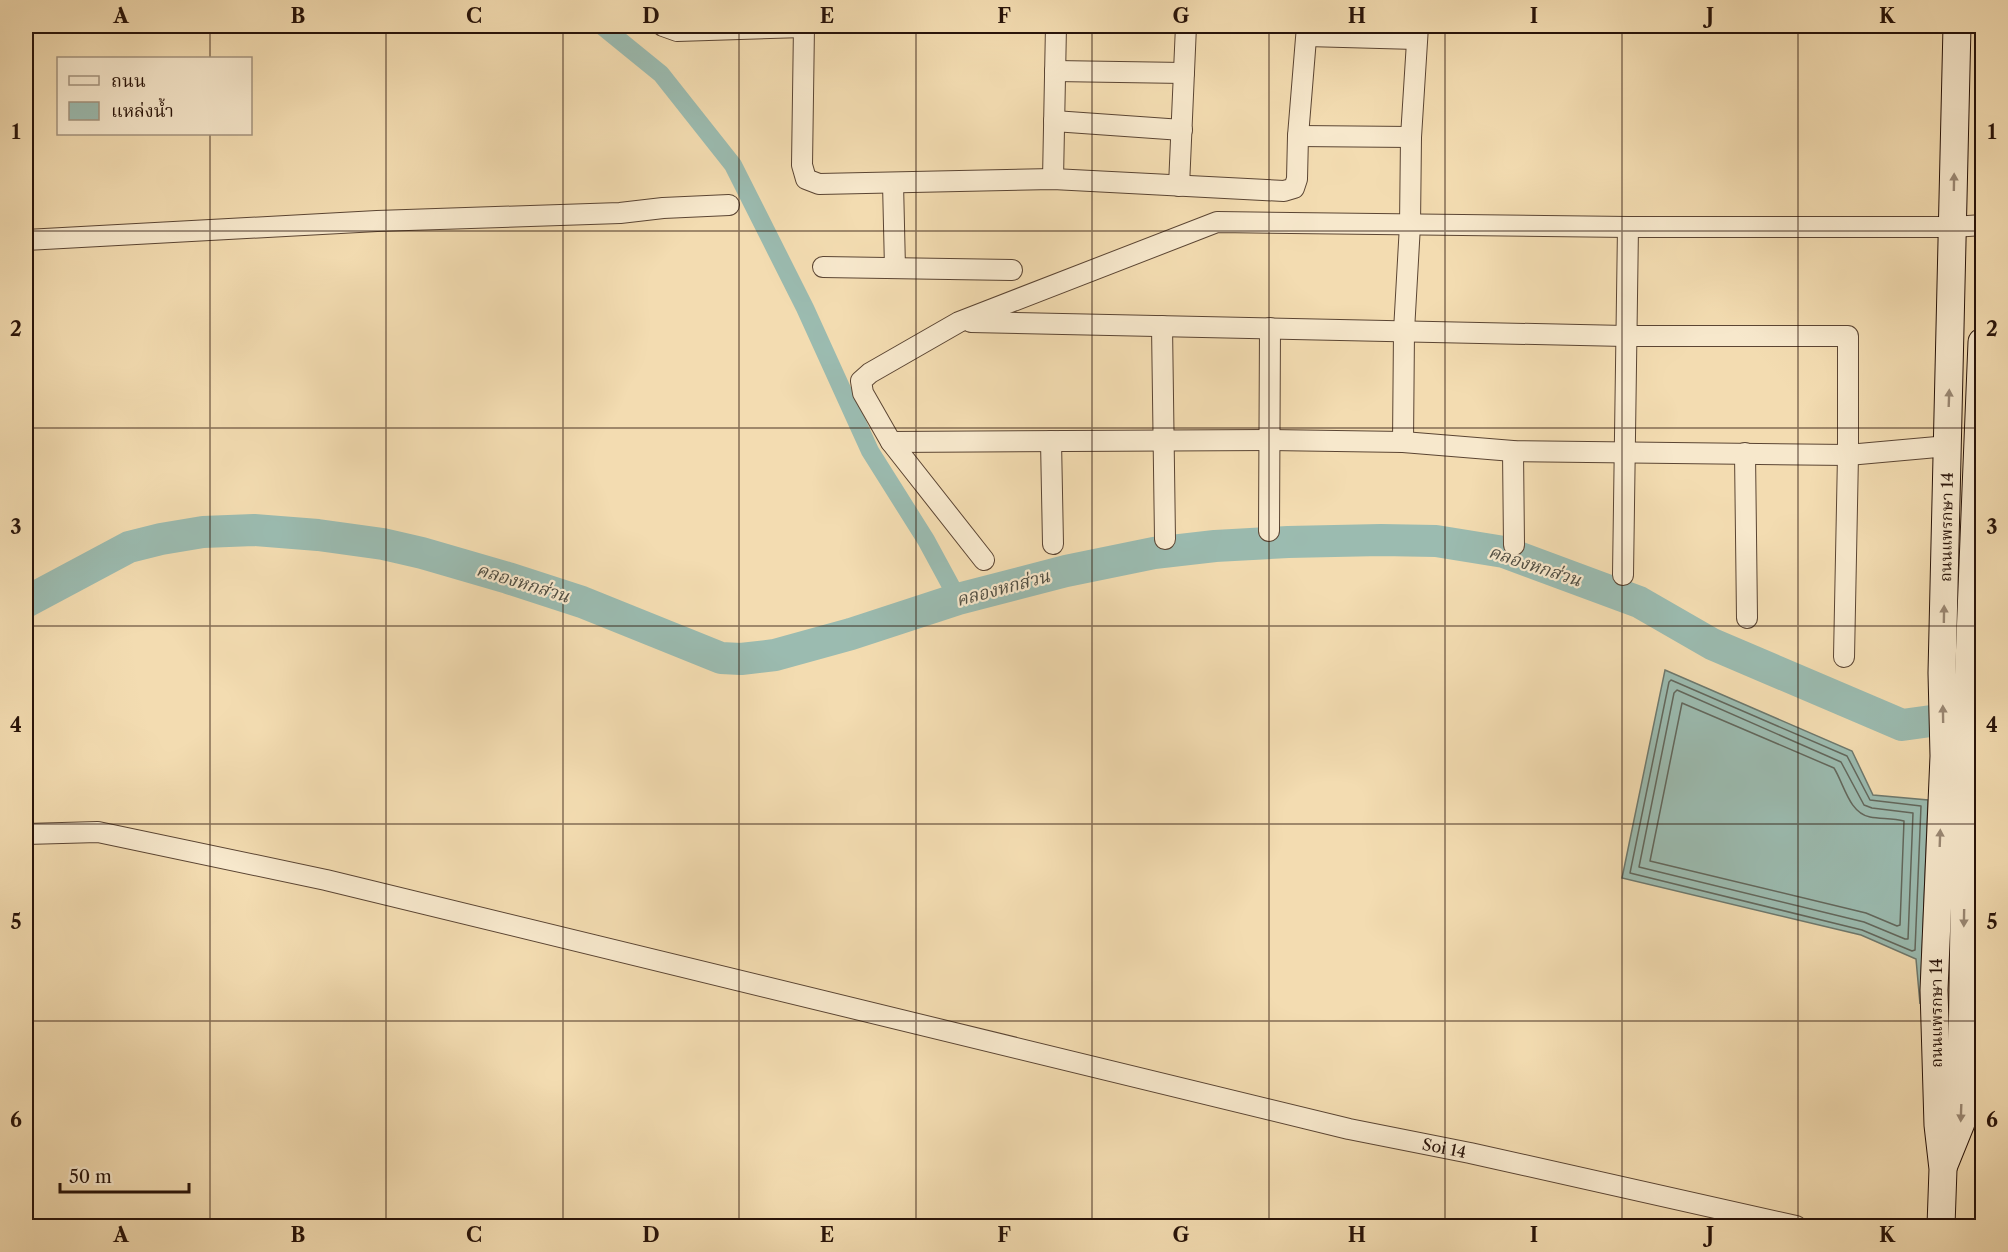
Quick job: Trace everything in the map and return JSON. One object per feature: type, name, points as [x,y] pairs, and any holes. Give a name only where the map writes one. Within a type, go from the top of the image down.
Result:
[{"type":"main road","name":"ถนนแพรกษา 14","points":[[1957,26],[1942,673],[1965,760]]},
{"type":"main road","name":"ถนนแพรกษา 14","points":[[1941,1227],[1943,1169],[1938,1125],[1934,990],[1965,760],[1969,682],[1977,609],[1983,342]]},
{"type":"street","points":[[663,26],[677,31],[696,28],[804,26],[802,165],[806,179],[819,184],[1053,179],[1284,191],[1294,188],[1297,179],[1298,136],[1307,31],[1417,32],[1404,331],[1403,442]]},
{"type":"street","points":[[1053,179],[1056,26]]},
{"type":"street","points":[[1179,186],[1186,26]]},
{"type":"street","points":[[1055,71],[1184,73]]},
{"type":"street","points":[[1054,121],[1182,130]]},
{"type":"street","points":[[1298,136],[1411,137]]},
{"type":"street","points":[[893,183],[895,268]]},
{"type":"street","points":[[26,240],[397,220],[620,213],[663,208],[729,205]]},
{"type":"street","points":[[984,560],[891,442],[863,393],[861,381],[870,373],[959,322],[1217,222],[1628,227],[1954,227],[1983,225]]},
{"type":"street","points":[[1623,575],[1628,227]]},
{"type":"street","points":[[823,267],[1012,270]]},
{"type":"street","points":[[959,322],[1626,336],[1848,336],[1844,657]]},
{"type":"street","points":[[1162,326],[1165,539]]},
{"type":"street","points":[[1269,531],[1270,328]]},
{"type":"street","points":[[891,442],[1269,440],[1403,442],[1513,451],[1848,455],[1948,446]]},
{"type":"street","points":[[1051,441],[1053,544]]},
{"type":"street","points":[[1513,451],[1514,545]]},
{"type":"street","points":[[1745,453],[1747,618]]},
{"type":"street","points":[[1947,485],[1980,489]]},
{"type":"street","name":"Soi 14","points":[[26,834],[98,832],[314,878],[1349,1129],[1470,1153],[1796,1227]]},
{"type":"water","points":[[1665,670],[1852,751],[1873,795],[1928,800],[1920,1004],[1916,959],[1861,935],[1622,878]]},
{"type":"waterway","points":[[602,26],[661,74],[733,165],[805,308],[870,451],[926,540],[958,599]]},
{"type":"waterway","name":"คลองหกส่วน","points":[[26,602],[129,547],[161,539],[203,532],[254,530],[318,535],[383,544],[508,578],[582,602],[721,658],[741,659],[775,655],[851,634],[958,599],[1066,571],[1154,553],[1215,546],[1288,542],[1436,541],[1504,552],[1639,602],[1712,644],[1902,725],[1982,714]]}]
